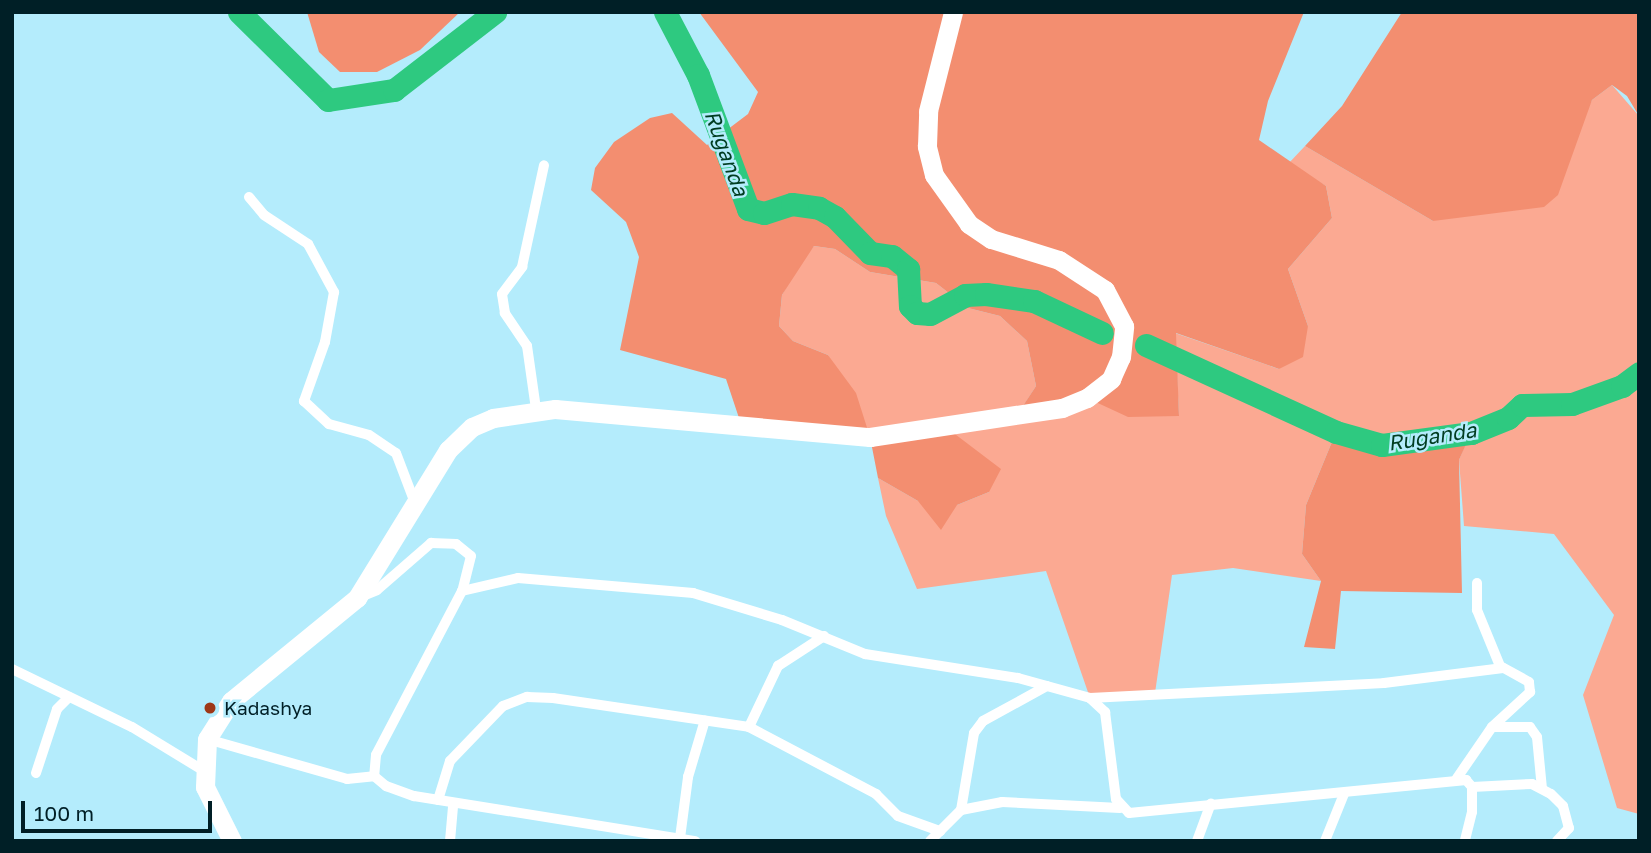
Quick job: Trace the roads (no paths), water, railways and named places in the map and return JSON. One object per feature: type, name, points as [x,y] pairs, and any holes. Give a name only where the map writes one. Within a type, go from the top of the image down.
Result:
[{"type":"highway","points":[[232,841],[218,820],[204,771],[207,739],[231,701],[357,598],[448,450],[472,427],[536,409],[870,437],[1062,408],[1087,398],[1111,379],[1121,357],[1124,326],[1105,290],[1059,260],[991,239],[969,224],[934,176],[927,146],[928,111],[953,12]]},
{"type":"street","points":[[536,409],[527,346],[505,313],[502,294],[522,267],[544,165]]},
{"type":"street","points":[[249,197],[264,215],[308,244],[331,282],[335,304],[304,401],[322,421],[369,435],[397,453],[415,503]]},
{"type":"street","points":[[357,598],[377,590],[441,539],[468,549],[471,556],[462,591],[388,730],[374,776]]},
{"type":"street","points":[[462,591],[518,578],[693,593],[887,659],[1047,685],[1090,698],[1384,684],[1503,668],[1529,682],[1530,692],[1492,727],[1457,778]]},
{"type":"street","points":[[1477,583],[1477,610],[1503,668]]},
{"type":"street","points":[[748,727],[778,666],[824,636]]},
{"type":"street","points":[[12,668],[69,696],[204,771]]},
{"type":"street","points":[[961,810],[974,733],[993,714],[1047,685]]},
{"type":"street","points":[[36,773],[57,709],[69,696]]},
{"type":"street","points":[[438,800],[450,761],[467,737],[503,706],[527,697],[748,727],[876,794],[898,816],[940,831]]},
{"type":"street","points":[[1090,698],[1105,712],[1120,808]]},
{"type":"street","points":[[680,838],[688,777],[705,720]]},
{"type":"street","points":[[1492,727],[1530,727],[1537,737],[1542,789]]},
{"type":"street","points":[[207,739],[347,779],[374,776],[386,786],[438,800],[695,841]]},
{"type":"street","points":[[930,841],[961,810],[1002,802],[1120,808],[1129,813],[1211,803],[1343,794],[1457,778],[1472,787],[1532,785],[1542,789],[1563,806],[1569,828],[1557,841]]},
{"type":"street","points":[[1465,841],[1472,787]]},
{"type":"street","points":[[1325,841],[1343,794]]},
{"type":"street","points":[[450,841],[453,803]]},
{"type":"street","points":[[1197,841],[1211,803]]},
{"type":"street","points":[[611,828],[615,841]]},
{"type":"waterway","name":"Ruganda","points":[[239,12],[328,100],[394,90],[495,12]]},
{"type":"waterway","name":"Ruganda","points":[[665,12],[698,75],[748,209],[764,213],[792,204],[819,208],[835,217],[870,253],[892,256],[908,269],[910,306],[917,313],[930,314],[965,295],[986,294],[1034,301],[1102,333]]},
{"type":"waterway","name":"Ruganda","points":[[1146,345],[1336,432],[1382,445],[1471,433],[1508,418],[1522,405],[1572,404],[1622,386],[1639,373]]},
{"type":"place","name":"Kadashya","points":[[210,708]]}]
